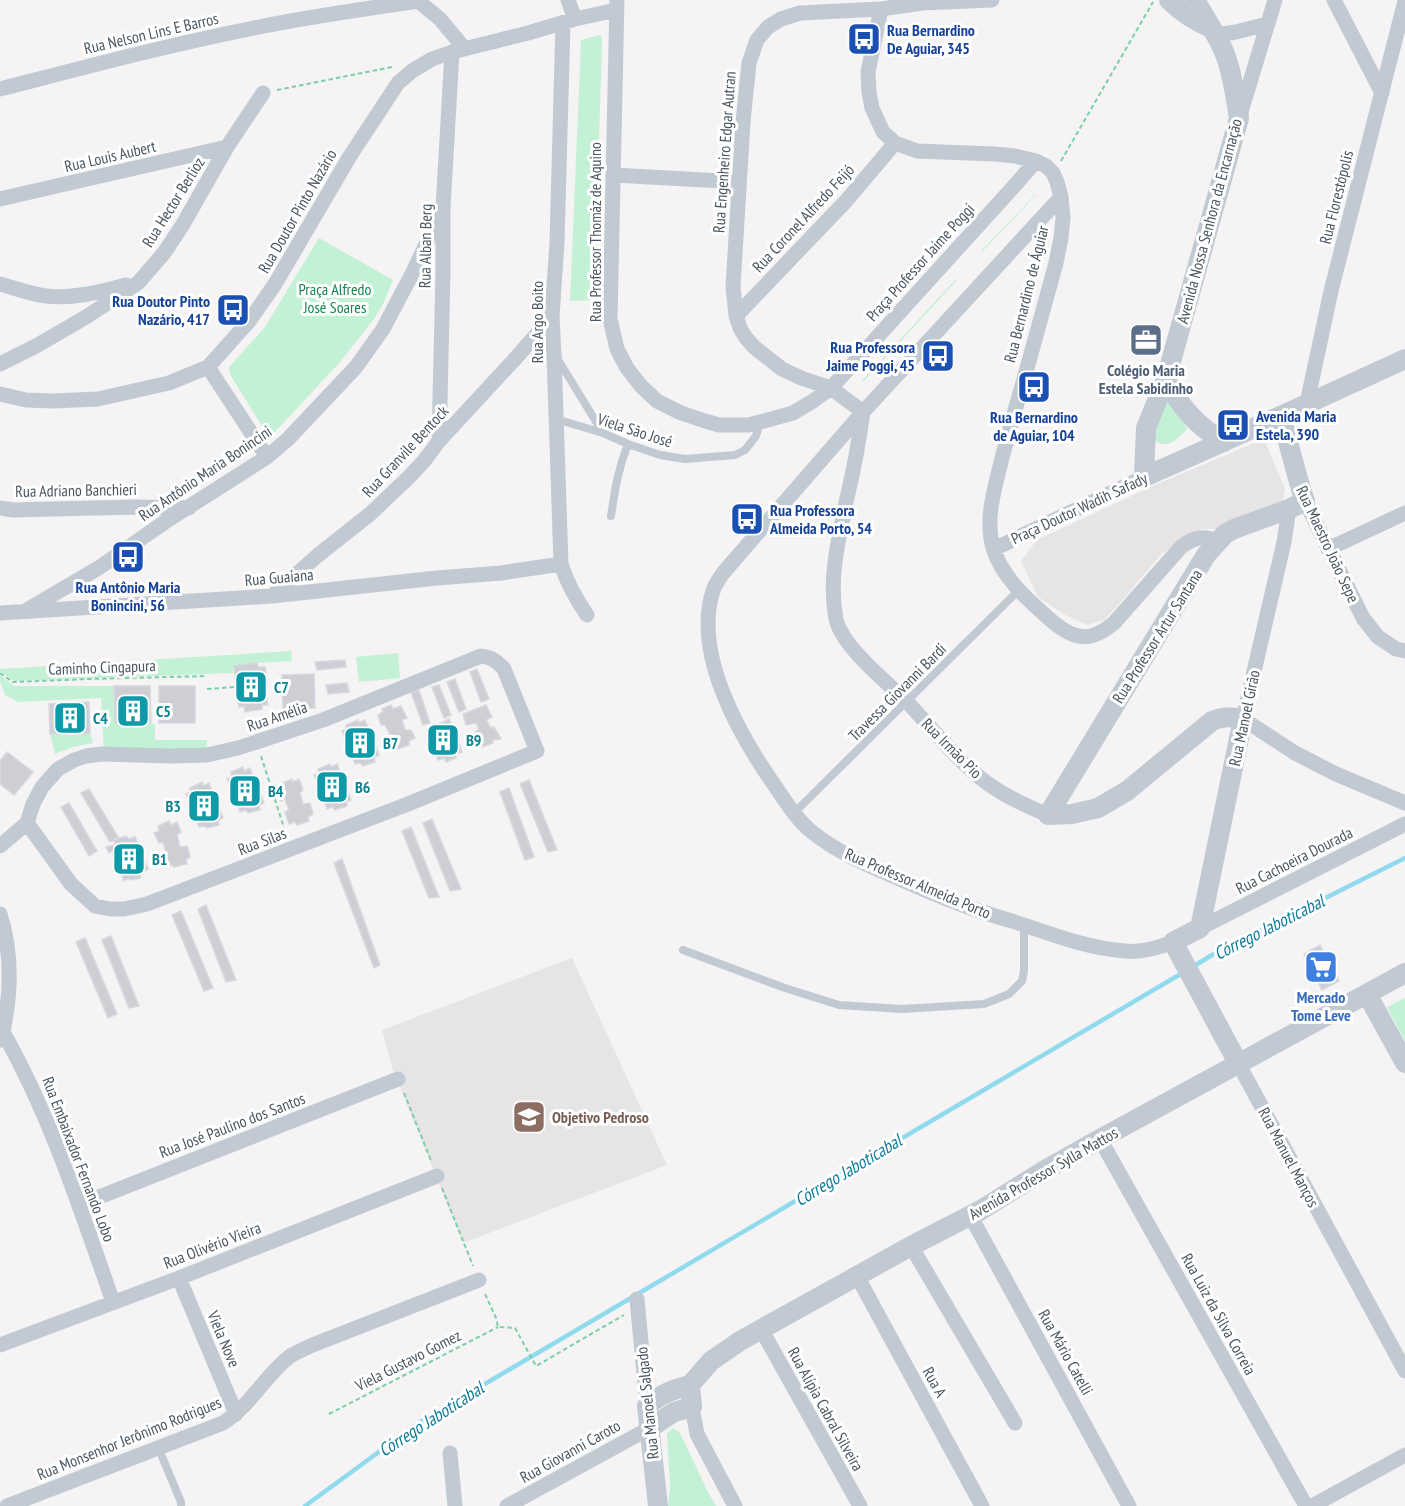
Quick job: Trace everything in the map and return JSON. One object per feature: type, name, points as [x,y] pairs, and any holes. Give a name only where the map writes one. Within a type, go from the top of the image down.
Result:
[{"type":"street","points":[[568,0],[569,20]]},
{"type":"street","name":"Rua Engenheiro Edgar Autran","points":[[831,388],[782,369],[754,348],[740,328],[736,316],[733,287],[743,122],[749,63],[757,40],[768,27],[781,19],[800,13],[881,9],[923,1],[992,0]]},
{"type":"street","points":[[1169,0],[1180,11],[1214,31],[1236,32],[1267,24]]},
{"type":"street","name":"Avenida Nossa Senhora da Encarnação","points":[[1144,477],[1146,428],[1166,379],[1239,118],[1233,82],[1222,49],[1195,0]]},
{"type":"street","points":[[1239,118],[1275,0]]},
{"type":"street","points":[[1334,0],[1382,93]]},
{"type":"street","points":[[418,1],[440,19],[458,50]]},
{"type":"street","name":"Rua Nelson Lins E Barros","points":[[0,89],[99,63],[257,27],[418,1]]},
{"type":"street","name":"Rua Florestópolis","points":[[1307,403],[1331,291],[1405,2]]},
{"type":"street","name":"Rua Doutor Pinto Nazário","points":[[0,394],[26,400],[98,399],[169,383],[208,368],[250,320],[275,284],[350,156],[398,83],[432,59],[616,5]]},
{"type":"street","name":"Rua Professor Thomáz de Aquino","points":[[616,5],[610,319],[617,349],[627,368],[657,401],[681,413],[718,425],[748,424],[793,413],[831,388]]},
{"type":"street","points":[[881,9],[868,72],[869,92],[876,119],[883,132],[895,143],[917,151],[994,154],[1036,161],[1053,173]]},
{"type":"street","name":"Rua Argo Boito","points":[[569,20],[552,317],[561,564],[568,585],[587,615]]},
{"type":"street","name":"Rua Alban Berg","points":[[439,441],[443,208],[458,50]]},
{"type":"street","name":"Rua Hector Berlioz","points":[[0,364],[86,317],[138,283],[164,253],[182,226],[227,147],[263,93]]},
{"type":"street","name":"Rua Coronel Alfredo Feijó","points":[[736,316],[846,201],[895,143]]},
{"type":"street","name":"Rua Louis Aubert","points":[[0,199],[227,147]]},
{"type":"street","name":"Praça Professor Jaime Poggi","points":[[831,388],[1036,161]]},
{"type":"street","name":"Rua Bernardino de Águiar","points":[[994,549],[990,530],[991,507],[1061,238],[1063,218],[1061,197],[1053,173]]},
{"type":"street","points":[[614,175],[739,182]]},
{"type":"street","points":[[831,388],[863,412],[1061,197]]},
{"type":"street","name":"Rua Antônio Maria Bonincini","points":[[27,610],[100,567],[267,457],[288,439],[356,367],[383,329],[443,208]]},
{"type":"street","points":[[409,280],[427,268],[433,269],[443,281]]},
{"type":"street","points":[[0,284],[44,296],[60,297],[138,283]]},
{"type":"street","name":"Rua Granvile Bentock","points":[[272,596],[370,514],[424,461],[439,441],[552,317]]},
{"type":"street","name":"Praça Doutor Wadih Safady","points":[[1218,541],[1202,537],[1190,540],[1114,623],[1102,633],[1088,638],[1064,630],[1019,590],[1001,566],[994,549],[1144,477],[1405,359]]},
{"type":"street","points":[[208,368],[267,457]]},
{"type":"street","points":[[1166,379],[1174,395],[1189,414],[1207,432],[1224,442]]},
{"type":"street","name":"Rua Irmão Pio","points":[[863,412],[834,563],[837,622],[849,645],[906,701],[959,759],[986,782],[1022,804],[1048,815],[1072,814],[1098,808],[1127,791],[1212,721],[1221,717],[1243,719]]},
{"type":"street","name":"Rua Professor Almeida Porto","points":[[863,412],[723,573],[715,588],[709,610],[710,639],[715,668],[730,710],[758,761],[794,813],[811,832],[840,851],[875,869],[955,902],[1062,938],[1127,952],[1152,950],[1200,928]]},
{"type":"street","name":"Rua Maestro João Sepe","points":[[1280,416],[1298,481],[1297,505],[1328,549],[1363,618],[1378,637],[1396,649],[1405,651]]},
{"type":"street","name":"Rua Professor Artur Santana","points":[[1048,815],[1203,561],[1218,541],[1234,529],[1297,505]]},
{"type":"street","name":"Rua Manoel Girão","points":[[1200,928],[1243,719],[1284,542],[1297,505]]},
{"type":"street","name":"Rua Adriano Banchieri","points":[[0,508],[13,510],[189,508]]},
{"type":"street","points":[[1328,549],[1405,513]]},
{"type":"street","name":"Rua Guaiana","points":[[0,613],[272,596],[501,573],[561,564]]},
{"type":"street","name":"Rua Amélia","points":[[0,846],[27,823],[42,787],[58,769],[74,760],[102,754],[207,755],[238,748],[323,720],[481,656],[497,661],[504,669],[537,751]]},
{"type":"street","points":[[1243,719],[1295,753],[1336,774],[1405,803]]},
{"type":"street","name":"Rua Silas","points":[[27,823],[71,884],[95,906],[124,909],[147,904],[408,804],[537,751]]},
{"type":"street","name":"Rua Cachoeira Dourada","points":[[1200,928],[1405,824]]},
{"type":"street","points":[[0,914],[10,963],[9,991],[1,1038]]},
{"type":"street","name":"Rua Manuel Manços","points":[[1173,942],[1405,1371]]},
{"type":"street","name":"Avenida Professor Sylla Mattos","points":[[690,1385],[711,1361],[761,1329],[970,1215],[1045,1170],[1238,1063],[1405,973]]},
{"type":"street","points":[[1366,994],[1405,1063]]},
{"type":"street","name":"Rua Embaixador Fernando Lobo","points":[[1,1038],[34,1090],[79,1204],[113,1302]]},
{"type":"street","name":"Rua José Paulino dos Santos","points":[[79,1204],[398,1079]]},
{"type":"street","name":"Rua Luiz da Silva Correia","points":[[1101,1139],[1306,1506]]},
{"type":"street","name":"Rua Olivério Vieira","points":[[0,1345],[179,1278],[437,1176]]},
{"type":"street","name":"Rua Mário Catelli","points":[[970,1215],[1129,1506]]},
{"type":"street","points":[[911,1246],[1015,1423]]},
{"type":"street","name":"Rua A","points":[[857,1276],[982,1506]]},
{"type":"street","name":"Viela Nove","points":[[179,1278],[236,1414]]},
{"type":"street","name":"Rua Monsenhor Jerônimo Rodrigues","points":[[7,1506],[217,1425],[236,1414],[275,1370],[291,1356],[310,1346],[478,1280]]},
{"type":"street","name":"Rua Manoel Salgado","points":[[637,1304],[658,1506]]},
{"type":"street","name":"Rua Alípia Cabral Silveira","points":[[761,1329],[860,1506]]},
{"type":"street","points":[[647,1406],[669,1390],[690,1385],[697,1434],[735,1506]]},
{"type":"street","points":[[650,1428],[674,1412],[692,1407]]},
{"type":"street","name":"Rua Giovanni Caroto","points":[[507,1506],[650,1428]]},
{"type":"street","points":[[450,1453],[454,1506]]},
{"type":"street","points":[[1312,1506],[1405,1455]]},
{"type":"lane","points":[[554,354],[603,433]]},
{"type":"lane","name":"Viela São José","points":[[556,419],[603,433],[660,455],[685,459],[735,454],[745,450],[756,436],[760,422]]},
{"type":"lane","points":[[611,516],[616,478],[628,444]]},
{"type":"lane","name":"Travessa Giovanni Bardi","points":[[794,813],[1019,590]]},
{"type":"lane","points":[[683,950],[785,988],[839,1005],[902,1009],[984,1004],[1009,994],[1022,981],[1024,925]]},
{"type":"lane","points":[[158,1447],[181,1506]]},
{"type":"path","points":[[1053,173],[1155,0]]},
{"type":"path","points":[[263,93],[398,66]]},
{"type":"path","name":"Caminho Cingapura","points":[[0,673],[13,682],[207,676]]},
{"type":"path","points":[[207,689],[235,687]]},
{"type":"path","points":[[259,751],[285,830]]},
{"type":"path","points":[[478,1280],[498,1327],[515,1328],[536,1366],[637,1304]]},
{"type":"path","name":"Viela Gustavo Gomez","points":[[329,1414],[498,1327]]},
{"type":"shaded area","points":[[1264,439],[1285,489],[1282,506],[1222,529],[1201,529],[1162,553],[1104,620],[1087,625],[1067,616],[1038,597],[1021,561],[1037,540],[1155,485]]},
{"type":"shaded area","name":"Objetivo Pedroso","points":[[572,958],[667,1165],[463,1243],[393,1070],[382,1030]]},
{"type":"green space","points":[[599,35],[602,37],[602,44],[594,300],[570,301],[581,40]]},
{"type":"green space","points":[[1036,195],[980,254],[983,249]]},
{"type":"green space","name":"Praça Alfredo José Soares","points":[[319,238],[393,280],[374,319],[340,362],[269,437],[231,376],[229,369],[265,327]]},
{"type":"green space","points":[[955,280],[957,280],[862,381]]},
{"type":"green space","points":[[1168,399],[1181,416],[1187,429],[1171,443],[1162,444],[1151,439]]},
{"type":"green space","points":[[291,651],[292,661],[234,666],[233,673],[14,681],[0,671],[0,669]]},
{"type":"green space","points":[[398,653],[400,678],[359,682],[356,657]]},
{"type":"green space","points":[[0,675],[14,686],[114,686],[115,724],[155,724],[155,740],[207,740],[206,754],[104,753],[101,698],[18,702],[5,695]]},
{"type":"green space","points":[[90,733],[93,743],[55,754],[50,734]]},
{"type":"green space","points":[[1405,998],[1405,1041],[1387,1007]]},
{"type":"green space","points":[[673,1428],[680,1433],[716,1506],[668,1506],[670,1487],[667,1434]]},
{"type":"building","points":[[345,660],[346,667],[317,670],[315,662]]},
{"type":"building","name":"C7","points":[[257,663],[258,667],[265,667],[267,681],[259,682],[261,691],[265,691],[268,705],[262,705],[262,709],[245,712],[244,706],[239,707],[237,694],[243,693],[243,683],[236,683],[234,666]]},
{"type":"building","points":[[477,669],[489,699],[481,702],[470,672]]},
{"type":"building","points":[[314,674],[315,708],[283,709],[282,675]]},
{"type":"building","points":[[455,679],[466,709],[459,712],[447,682]]},
{"type":"building","points":[[347,683],[349,692],[328,694],[326,685]]},
{"type":"building","points":[[439,685],[451,715],[444,718],[432,687]]},
{"type":"building","name":"C5","points":[[114,686],[150,686],[151,723],[115,723]]},
{"type":"building","points":[[159,686],[195,686],[195,723],[159,723]]},
{"type":"building","points":[[419,690],[430,723],[423,725],[411,692]]},
{"type":"building","name":"C4","points":[[89,702],[90,733],[50,734],[49,704]]},
{"type":"building","points":[[391,705],[393,709],[401,706],[407,718],[402,720],[405,730],[411,730],[415,738],[409,741],[409,745],[398,749],[396,746],[391,748],[387,737],[391,736],[385,725],[381,725],[378,715],[383,712],[382,709]]},
{"type":"building","points":[[486,705],[492,717],[486,720],[491,728],[494,727],[501,739],[493,740],[493,743],[482,747],[480,744],[475,745],[471,735],[475,735],[479,729],[476,723],[466,725],[463,714]]},
{"type":"building","name":"B9","points":[[449,719],[454,730],[448,734],[453,742],[458,740],[462,752],[455,754],[456,758],[446,762],[444,758],[438,760],[434,750],[438,748],[433,739],[429,739],[427,730]]},
{"type":"building","name":"B7","points":[[358,720],[359,723],[365,720],[369,730],[365,734],[369,745],[375,744],[379,755],[374,758],[375,762],[363,766],[360,763],[355,764],[351,753],[354,751],[351,740],[347,742],[342,731],[347,729],[346,725]]},
{"type":"building","points":[[7,752],[33,772],[14,795],[0,784],[0,761]]},
{"type":"building","name":"B6","points":[[330,764],[331,767],[337,764],[341,775],[337,778],[341,790],[347,789],[351,800],[346,802],[347,806],[335,810],[332,807],[327,809],[323,797],[326,795],[323,784],[319,786],[314,775],[319,774],[318,769]]},
{"type":"building","name":"B4","points":[[243,767],[244,771],[250,768],[254,778],[250,781],[254,793],[260,792],[264,803],[259,805],[260,810],[248,813],[245,810],[240,812],[236,801],[239,798],[236,788],[232,789],[227,779],[232,777],[231,772]]},
{"type":"building","points":[[292,779],[293,782],[299,779],[303,790],[300,793],[303,804],[310,803],[313,814],[308,817],[309,821],[297,825],[295,822],[289,824],[285,812],[289,810],[285,799],[281,801],[276,790],[282,788],[281,784]]},
{"type":"building","points":[[529,780],[557,850],[548,852],[520,784]]},
{"type":"building","name":"B3","points":[[202,782],[203,786],[209,783],[213,793],[209,797],[213,808],[219,807],[223,818],[218,821],[219,825],[207,828],[199,827],[195,816],[198,814],[195,803],[191,804],[186,794],[191,792],[190,788]]},
{"type":"building","points":[[509,788],[534,857],[525,860],[500,792]]},
{"type":"building","points":[[89,789],[118,837],[110,842],[81,793]]},
{"type":"building","points":[[69,803],[97,851],[89,856],[61,807]]},
{"type":"building","points":[[432,819],[461,889],[450,891],[423,823]]},
{"type":"building","points":[[169,821],[171,825],[177,822],[181,832],[177,835],[180,847],[187,846],[190,857],[186,860],[187,864],[167,866],[163,855],[166,852],[163,842],[159,843],[154,833],[159,831],[158,826]]},
{"type":"building","points":[[411,827],[439,897],[429,898],[402,831]]},
{"type":"building","name":"B1","points":[[126,836],[129,839],[135,837],[140,848],[134,852],[139,860],[143,858],[148,869],[142,872],[140,878],[130,880],[129,878],[124,881],[119,867],[124,867],[119,856],[114,858],[112,851],[109,853],[106,847],[115,845],[114,840]]},
{"type":"building","points":[[342,859],[380,965],[374,968],[334,863]]},
{"type":"building","points":[[206,905],[236,980],[226,982],[198,909]]},
{"type":"building","points":[[181,911],[213,988],[204,991],[172,915]]},
{"type":"building","points":[[111,936],[139,1006],[129,1008],[102,940]]},
{"type":"building","points":[[85,938],[117,1014],[108,1018],[76,942]]},
{"type":"building","name":"Mercado Tome Leve","points":[[1320,945],[1339,981],[1322,990],[1304,954]]},
{"type":"waterway","name":"Córrego Jaboticabal","points":[[1191,968],[1212,955],[1405,858]]},
{"type":"waterway","name":"Córrego Jaboticabal","points":[[305,1506],[417,1424],[1184,972]]},
{"type":"place","name":"Rua Bernardino De Aguiar, 345","points":[[864,39]]},
{"type":"place","name":"Rua Doutor Pinto Nazário, 417","points":[[233,310]]},
{"type":"place","name":"Colégio Maria Estela Sabidinho","points":[[1146,340]]},
{"type":"place","name":"Rua Professora Jaime Poggi, 45","points":[[938,356]]},
{"type":"place","name":"Rua Bernardino de Aguiar, 104","points":[[1034,387]]},
{"type":"place","name":"Avenida Maria Estela, 390","points":[[1233,425]]},
{"type":"place","name":"Rua Professora Almeida Porto, 54","points":[[747,519]]},
{"type":"place","name":"Rua Antônio Maria Bonincini, 56","points":[[128,557]]},
{"type":"place","name":"C7","points":[[251,687]]},
{"type":"place","name":"C5","points":[[133,711]]},
{"type":"place","name":"C4","points":[[70,718]]},
{"type":"place","name":"B9","points":[[443,740]]},
{"type":"place","name":"B7","points":[[360,743]]},
{"type":"place","name":"B6","points":[[332,787]]},
{"type":"place","name":"B4","points":[[245,791]]},
{"type":"place","name":"B3","points":[[204,806]]},
{"type":"place","name":"B1","points":[[129,859]]},
{"type":"place","name":"Mercado Tome Leve","points":[[1321,967]]},
{"type":"place","name":"Objetivo Pedroso","points":[[529,1117]]}]
